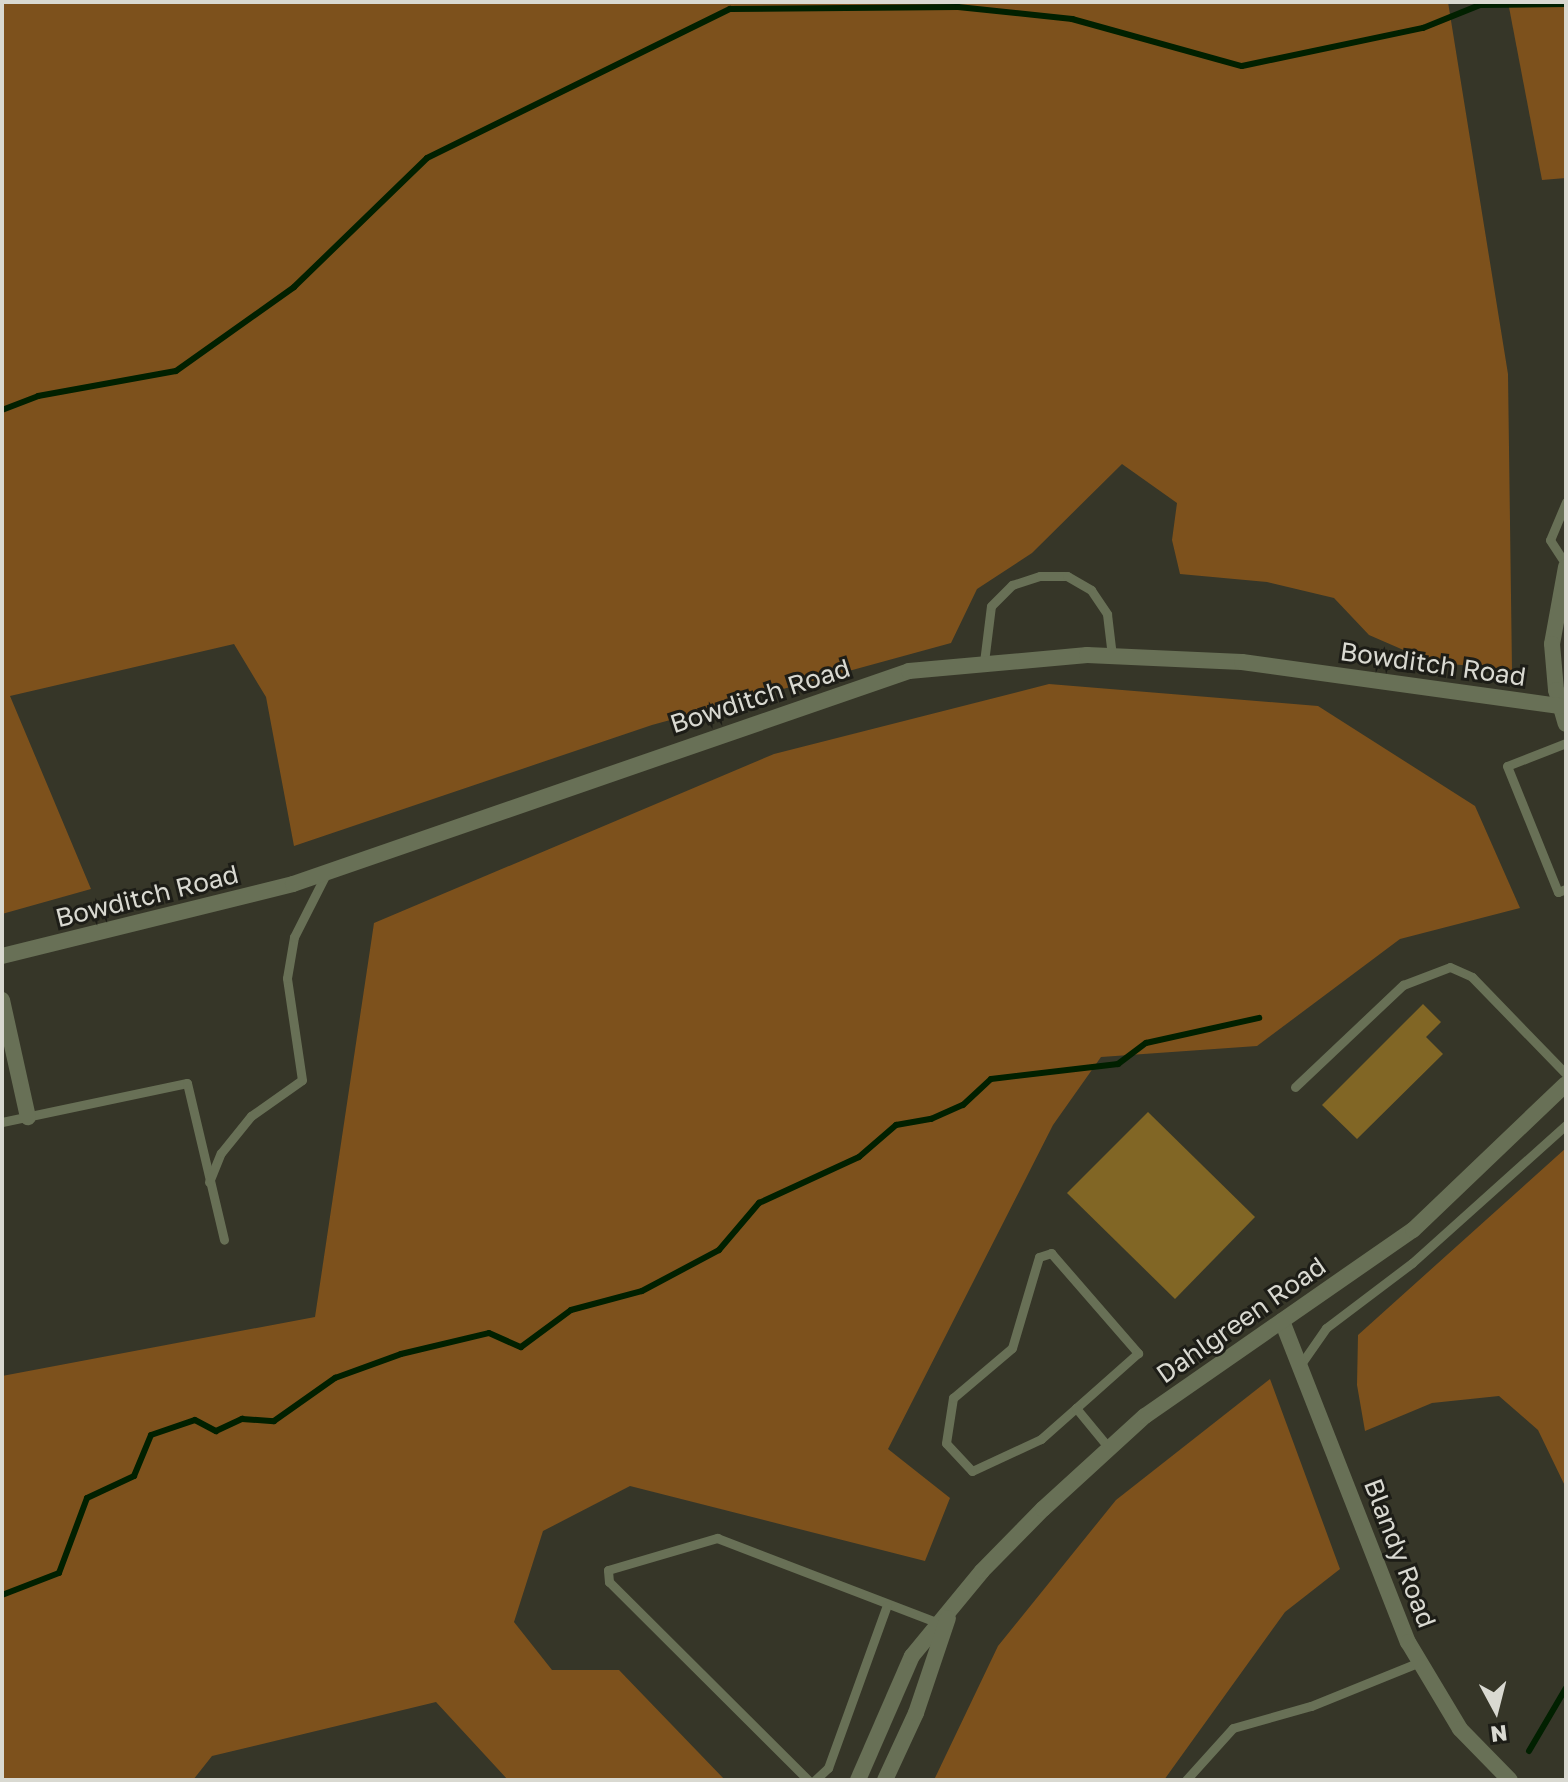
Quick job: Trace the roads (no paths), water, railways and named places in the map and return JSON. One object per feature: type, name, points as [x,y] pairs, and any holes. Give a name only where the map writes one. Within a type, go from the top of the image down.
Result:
[{"type":"street","points":[[1566,566],[1552,629],[1560,706],[1566,724]]},
{"type":"street","name":"Bowditch Road","points":[[2,956],[327,872],[909,671],[984,662],[1112,656],[1242,662],[1560,706]]},
{"type":"street","points":[[2,1000],[28,1117]]},
{"type":"street","name":"Dahlgreen Road","points":[[858,1780],[912,1656],[953,1605],[1043,1509],[1145,1416],[1413,1230],[1566,1084]]},
{"type":"street","name":"Blandy Road","points":[[1282,1321],[1420,1662],[1460,1729],[1510,1780]]},
{"type":"street","name":"Dahlgreen Road","points":[[885,1780],[916,1713],[953,1605]]},
{"type":"lane","points":[[1566,502],[1550,540],[1566,566]]},
{"type":"lane","points":[[984,662],[991,606],[1012,585],[1040,576],[1067,576],[1091,590],[1107,614],[1112,656]]},
{"type":"lane","points":[[1566,743],[1507,766],[1558,892],[1566,889]]},
{"type":"lane","points":[[209,1182],[221,1153],[251,1116],[302,1080],[287,978],[294,937],[327,872]]},
{"type":"lane","points":[[1295,1087],[1403,985],[1450,967],[1472,977],[1566,1074]]},
{"type":"lane","points":[[2,1122],[187,1083],[224,1240]]},
{"type":"lane","points":[[1301,1364],[1326,1328],[1412,1263],[1566,1125]]},
{"type":"lane","points":[[1051,1253],[1138,1353],[1076,1408],[1041,1439],[972,1471],[946,1443],[953,1398],[1012,1348],[1039,1257],[1051,1253]]},
{"type":"lane","points":[[1076,1408],[1109,1448]]},
{"type":"lane","points":[[808,1780],[609,1582],[608,1570],[717,1538],[939,1623]]},
{"type":"lane","points":[[815,1780],[828,1768],[887,1605]]},
{"type":"lane","points":[[1186,1780],[1233,1728],[1311,1706],[1420,1662]]},
{"type":"waterway","points":[[2,410],[38,396],[176,371],[294,287],[427,158],[730,9],[958,7],[1072,19],[1242,66],[1423,28],[1480,5],[1566,4]]},
{"type":"waterway","points":[[2,1595],[59,1573],[87,1498],[134,1476],[151,1435],[195,1420],[216,1431],[242,1419],[274,1421],[335,1378],[401,1354],[489,1333],[521,1347],[571,1310],[642,1291],[719,1250],[759,1203],[859,1157],[896,1125],[931,1119],[963,1105],[991,1079],[1118,1064],[1146,1043],[1259,1018]]},
{"type":"waterway","points":[[1529,1751],[1566,1688]]}]
